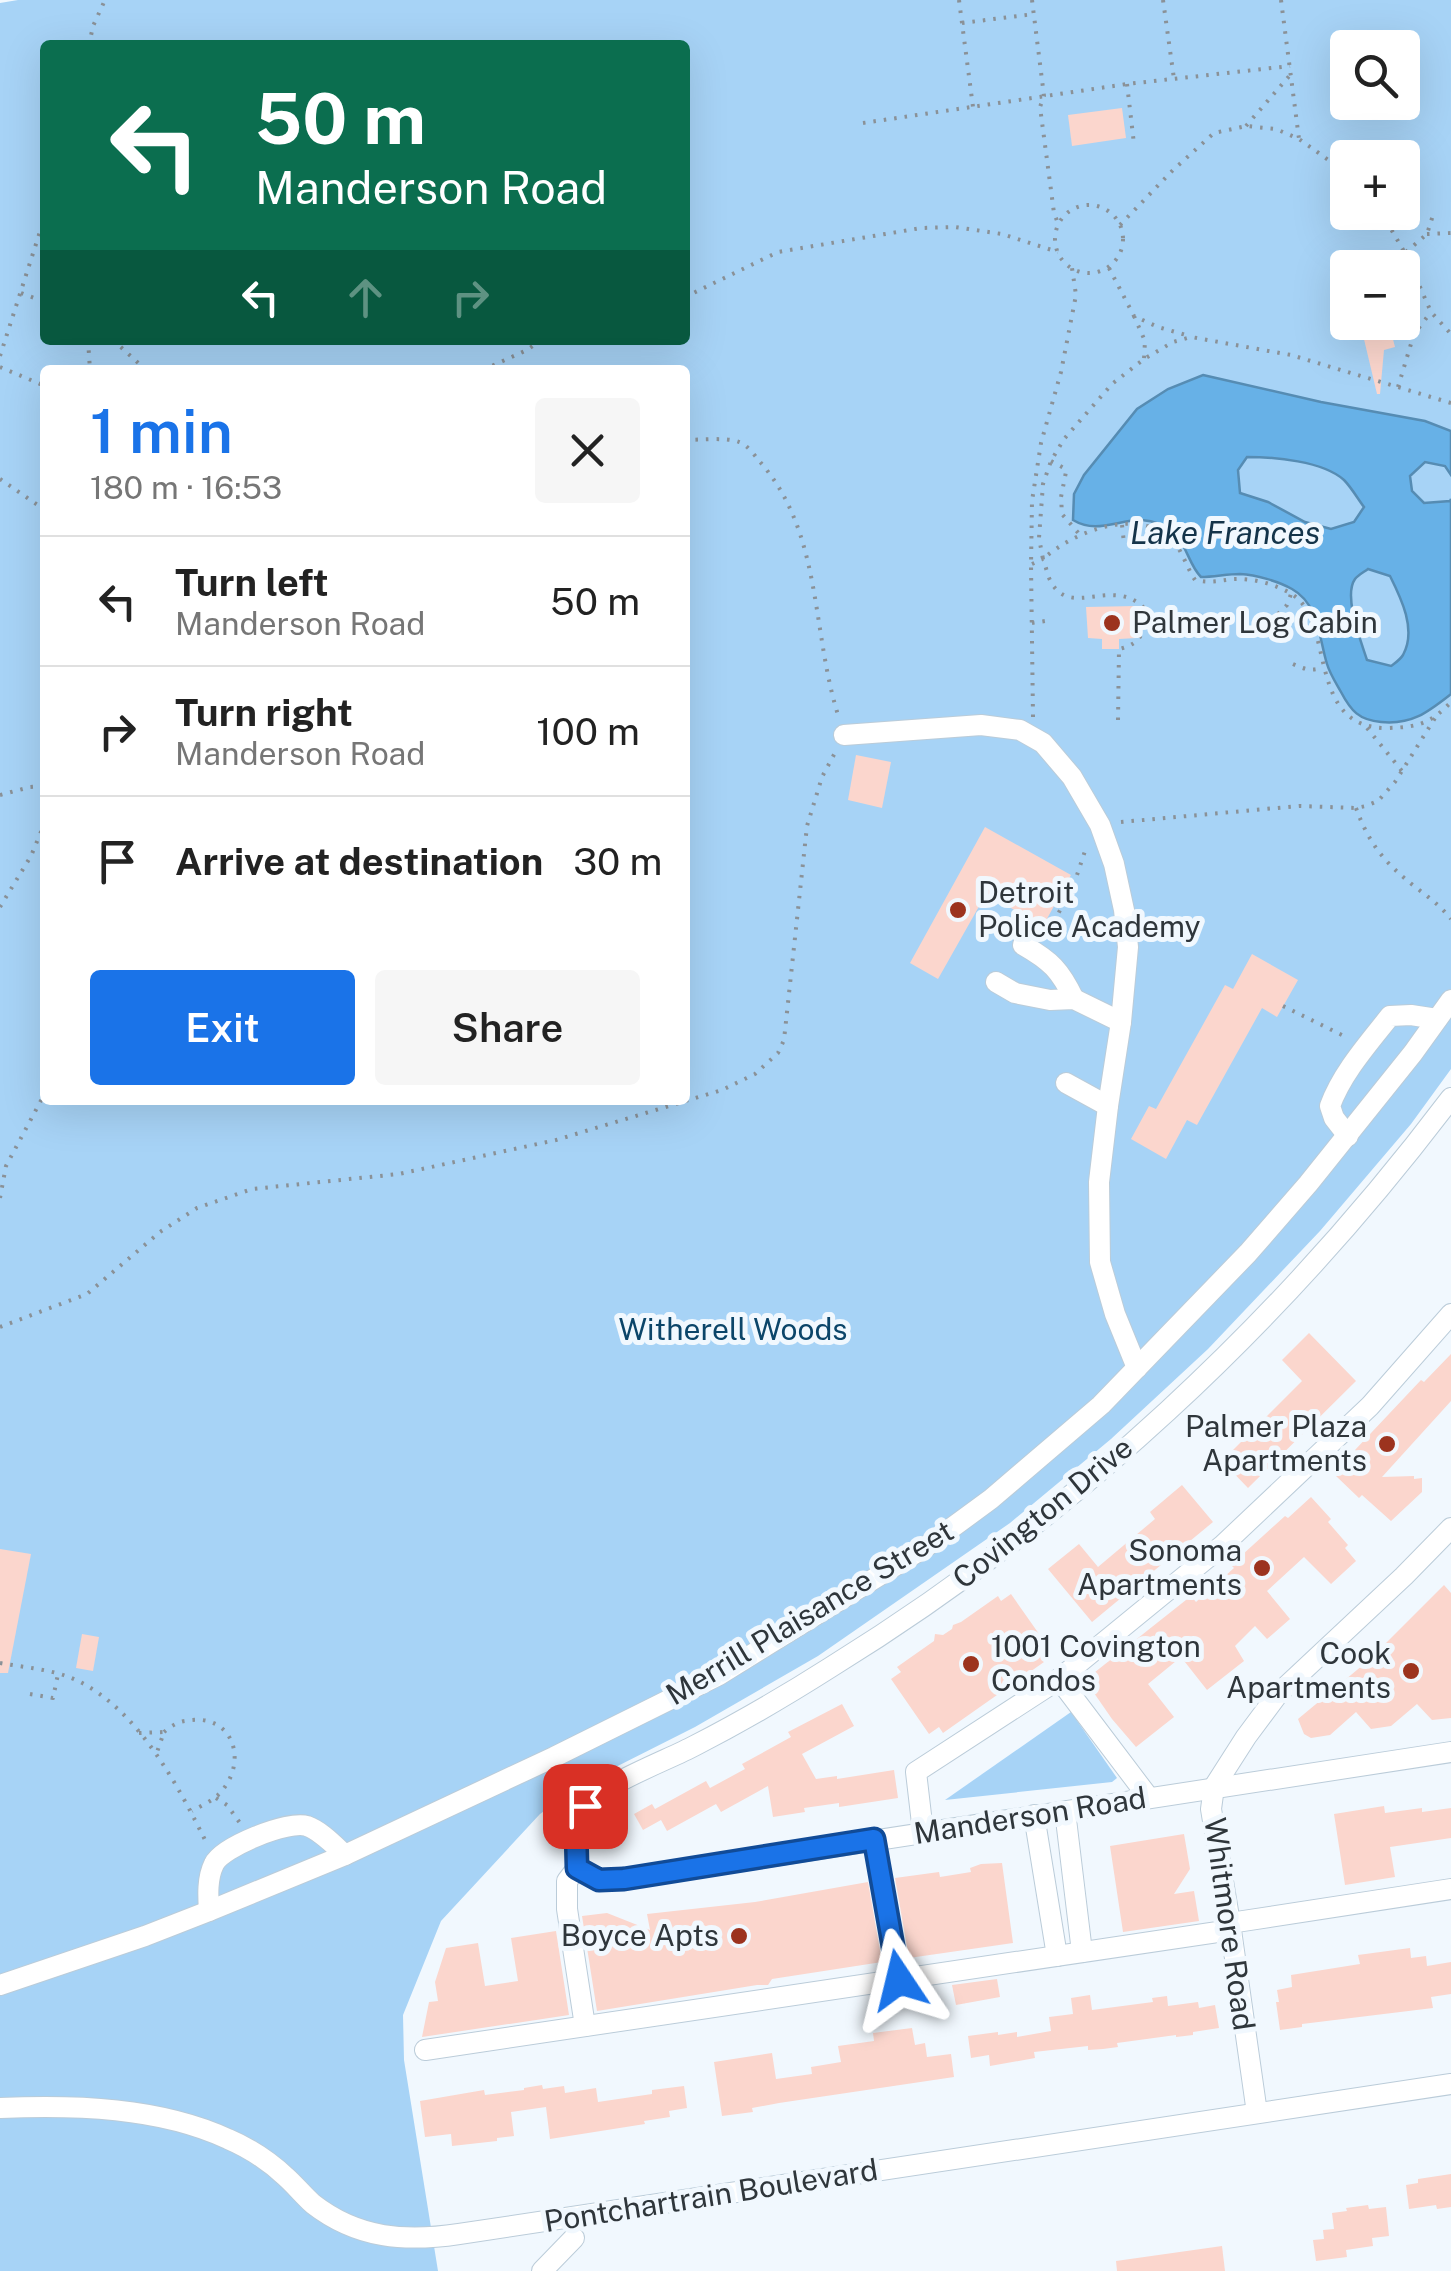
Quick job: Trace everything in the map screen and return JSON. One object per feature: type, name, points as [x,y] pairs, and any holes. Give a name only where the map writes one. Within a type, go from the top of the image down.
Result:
[{"type":"street","points":[[844,735],[981,725],[1020,730],[1043,743],[1072,777],[1100,826],[1114,864],[1128,947],[1100,1182],[1100,1262],[1137,1368]]},
{"type":"street","points":[[1023,945],[1058,970],[1074,999]]},
{"type":"street","points":[[996,982],[1015,993],[1050,1000],[1074,999],[1121,1022]]},
{"type":"street","name":"Merrill Plaisance Street","points":[[0,1985],[209,1911],[345,1854],[570,1749],[719,1675],[927,1546],[991,1499],[1102,1405],[1248,1252],[1348,1136],[1451,1000]]},
{"type":"street","points":[[1348,1136],[1330,1106],[1336,1088],[1369,1043],[1390,1016],[1411,1014],[1438,1020]]},
{"type":"street","points":[[1066,1083],[1108,1106]]},
{"type":"street","name":"Covington Drive","points":[[577,1868],[579,1818],[599,1793],[695,1746],[836,1664],[993,1557],[1091,1478],[1205,1375],[1290,1291],[1384,1184],[1451,1098]]},
{"type":"street","points":[[1432,1122],[1451,1136]]},
{"type":"street","points":[[923,1832],[916,1772],[1059,1679],[1223,1545],[1370,1406],[1451,1314]]},
{"type":"street","name":"Whitmore Road","points":[[1257,2113],[1211,1809],[1214,1787],[1278,1694],[1451,1528]]},
{"type":"street","points":[[1059,1679],[1149,1798]]},
{"type":"street","name":"Manderson Road","points":[[577,1868],[599,1880],[624,1879],[1451,1752]]},
{"type":"street","points":[[1065,1810],[1082,1952]]},
{"type":"street","points":[[1034,1815],[1056,1956]]},
{"type":"street","points":[[209,1911],[212,1870],[218,1857],[229,1848],[294,1825],[311,1828],[345,1854]]},
{"type":"street","points":[[874,1839],[899,1980]]},
{"type":"street","points":[[577,1868],[567,1881],[567,1909],[585,2026]]},
{"type":"street","points":[[425,2050],[1082,1952],[1451,1889]]},
{"type":"street","name":"Pontchartrain Boulevard","points":[[0,2108],[111,2110],[203,2129],[261,2157],[332,2217],[359,2230],[407,2240],[1451,2084]]},
{"type":"street","points":[[542,2271],[574,2238]]},
{"type":"path","points":[[90,40],[104,0]]},
{"type":"path","points":[[958,0],[973,107]]},
{"type":"path","points":[[1032,0],[1044,96],[1040,107],[1054,214],[1059,226]]},
{"type":"path","points":[[1163,0],[1174,79]]},
{"type":"path","points":[[1281,0],[1299,139]]},
{"type":"path","points":[[962,24],[1034,14]]},
{"type":"path","points":[[862,123],[1127,84],[1290,66]]},
{"type":"path","points":[[1246,126],[1291,74]]},
{"type":"path","points":[[1127,84],[1134,144]]},
{"type":"path","points":[[1120,225],[1214,134],[1246,126],[1276,129],[1299,139],[1330,161]]},
{"type":"path","points":[[1086,206],[1106,210],[1120,225],[1122,248],[1117,259],[1098,272],[1072,268],[1058,252],[1059,226],[1066,214],[1086,206]]},
{"type":"path","points":[[1407,250],[1426,234],[1434,212]]},
{"type":"path","points":[[690,295],[778,252],[921,228],[1002,234],[1058,252]]},
{"type":"path","points":[[0,356],[40,231]]},
{"type":"path","points":[[1426,234],[1451,234]]},
{"type":"path","points":[[1109,267],[1145,341],[1144,359]]},
{"type":"path","points":[[1033,737],[1032,501],[1041,443],[1061,372],[1076,295],[1072,268]]},
{"type":"path","points":[[1420,287],[1431,312],[1451,334]]},
{"type":"path","points":[[20,293],[40,300]]},
{"type":"path","points":[[1398,388],[1414,334],[1431,312]]},
{"type":"path","points":[[1134,316],[1158,328],[1291,355],[1451,403]]},
{"type":"path","points":[[1118,721],[1118,649],[1132,646],[1141,637],[1145,609],[1125,595],[1075,600],[1052,584],[1039,538],[1043,484],[1050,461],[1064,439],[1112,384],[1144,359],[1173,342],[1191,337]]},
{"type":"path","points":[[118,345],[140,365]]},
{"type":"path","points":[[494,365],[534,345]]},
{"type":"path","points":[[0,367],[40,384]]},
{"type":"path","points":[[690,440],[740,442],[778,482],[796,516],[816,598],[830,690],[844,735],[822,778],[806,826],[784,1040],[778,1053],[755,1074],[690,1100]]},
{"type":"path","points":[[1050,461],[1066,472],[1062,514],[1080,536]]},
{"type":"path","points":[[0,478],[40,506]]},
{"type":"path","points":[[1030,565],[1080,536],[1122,525],[1141,525],[1174,541],[1195,580],[1252,580],[1291,594],[1306,607],[1313,622],[1323,667],[1345,712],[1365,726],[1402,771]]},
{"type":"path","points":[[1122,525],[1124,543]]},
{"type":"path","points":[[1278,614],[1291,594]]},
{"type":"path","points":[[1032,623],[1045,621]]},
{"type":"path","points":[[1294,664],[1305,669],[1323,667]]},
{"type":"path","points":[[1054,922],[1076,881],[1092,830],[1132,820],[1299,806],[1356,808],[1378,801],[1451,702]]},
{"type":"path","points":[[1365,726],[1410,726],[1436,718]]},
{"type":"path","points":[[0,795],[40,786]]},
{"type":"path","points":[[1356,808],[1372,845],[1451,919]]},
{"type":"path","points":[[0,907],[40,834]]},
{"type":"path","points":[[1283,1006],[1341,1036],[1369,1043]]},
{"type":"path","points":[[0,1198],[6,1166],[40,1102]]},
{"type":"path","points":[[0,1328],[87,1294],[160,1232],[197,1208],[252,1189],[399,1174],[556,1140],[672,1105]]},
{"type":"path","points":[[0,1663],[58,1674],[103,1698],[156,1754],[209,1849]]},
{"type":"path","points":[[30,1694],[53,1698],[58,1674]]},
{"type":"path","points":[[139,1732],[164,1732],[180,1721],[196,1720],[222,1728],[233,1740],[233,1771],[216,1798],[191,1812]]},
{"type":"path","points":[[156,1754],[164,1732]]},
{"type":"path","points":[[216,1798],[237,1816],[243,1828]]},
{"type":"green space","name":"Witherell Woods","points":[[1451,0],[1451,1069],[1411,1124],[1320,1231],[1208,1349],[1111,1439],[1010,1523],[818,1656],[695,1727],[584,1783],[540,1814],[441,1921],[403,2015],[404,2060],[438,2271],[0,2271],[0,3]]},
{"type":"green space","points":[[1071,1712],[1117,1778],[1112,1782],[945,1800]]},
{"type":"water","name":"Lake Frances","points":[[1203,375],[1425,421],[1451,431],[1451,475],[1445,466],[1425,462],[1410,476],[1412,491],[1424,503],[1451,499],[1451,694],[1411,719],[1381,722],[1361,717],[1348,704],[1330,671],[1317,622],[1301,595],[1274,581],[1246,575],[1201,577],[1176,536],[1158,523],[1133,520],[1097,526],[1073,520],[1074,494],[1084,475],[1137,409],[1168,389]],"holes":[[[1247,457],[1284,459],[1324,468],[1344,480],[1364,507],[1354,522],[1331,529],[1305,522],[1268,502],[1240,493],[1238,470]],[[1368,569],[1390,576],[1406,614],[1407,645],[1402,657],[1391,666],[1367,660],[1354,619],[1352,587]]]},
{"type":"building","points":[[1122,108],[1126,138],[1072,146],[1068,115]]},
{"type":"building","points":[[1364,340],[1393,340],[1395,347],[1384,350],[1377,394]]},
{"type":"building","name":"Palmer Log Cabin","points":[[1136,606],[1137,638],[1119,639],[1119,649],[1102,649],[1102,639],[1088,638],[1086,607]]},
{"type":"building","points":[[856,755],[891,762],[882,808],[848,800]]},
{"type":"building","name":"Detroit Police Academy","points":[[985,827],[1071,875],[1043,926],[986,894],[938,979],[910,963]]},
{"type":"building","points":[[1252,954],[1298,980],[1277,1017],[1262,1008],[1197,1125],[1187,1120],[1166,1159],[1131,1139],[1149,1106],[1156,1109],[1225,985],[1233,989]]},
{"type":"building","points":[[1309,1333],[1356,1381],[1248,1488],[1222,1461],[1302,1381],[1282,1360]]},
{"type":"building","name":"Palmer Plaza Apartments","points":[[1451,1354],[1451,1401],[1382,1477],[1422,1478],[1422,1492],[1391,1521],[1336,1476],[1358,1453],[1355,1450]]},
{"type":"building","points":[[1182,1485],[1213,1522],[1092,1622],[1048,1569],[1079,1544],[1098,1567],[1155,1519],[1150,1512]]},
{"type":"building","points":[[1311,1497],[1331,1519],[1328,1522],[1356,1561],[1331,1584],[1304,1557],[1267,1591],[1290,1619],[1267,1639],[1255,1626],[1235,1646],[1244,1661],[1207,1690],[1181,1657],[1148,1684],[1174,1717],[1136,1747],[1085,1680],[1191,1596],[1196,1602],[1234,1568],[1231,1565]]},
{"type":"building","points":[[0,1549],[31,1554],[8,1673],[0,1673]]},
{"type":"building","points":[[1444,1585],[1451,1593],[1451,1718],[1432,1720],[1417,1704],[1391,1726],[1371,1729],[1356,1712],[1330,1735],[1311,1738],[1304,1734],[1298,1719],[1369,1660]]},
{"type":"building","name":"1001 Covington Condos","points":[[1011,1594],[1051,1651],[1041,1658],[1044,1662],[943,1733],[939,1727],[929,1734],[891,1679],[901,1672],[897,1667],[934,1641],[935,1634],[943,1635],[998,1596],[1001,1601]]},
{"type":"building","points":[[82,1634],[99,1637],[93,1671],[76,1668]]},
{"type":"building","points":[[842,1704],[854,1726],[802,1754],[816,1779],[894,1770],[898,1798],[804,1808],[805,1812],[773,1817],[768,1786],[721,1812],[716,1804],[667,1831],[661,1820],[643,1830],[634,1814],[652,1804],[655,1809],[706,1781],[710,1788],[745,1769],[742,1764],[791,1737],[788,1732]]},
{"type":"building","points":[[1384,1806],[1385,1813],[1451,1808],[1451,1838],[1390,1847],[1395,1877],[1345,1885],[1334,1814]]},
{"type":"building","points":[[1184,1834],[1190,1869],[1174,1894],[1194,1891],[1199,1921],[1123,1932],[1110,1846]]},
{"type":"building","points":[[1002,1863],[1013,1943],[909,1958],[895,1878],[939,1872],[940,1877],[971,1872],[970,1868],[981,1864]]},
{"type":"building","points":[[868,1882],[882,1962],[772,1979],[768,1985],[597,2011],[582,1916],[607,1913],[650,1930],[647,1914],[755,1902]]},
{"type":"building","points":[[556,1931],[569,2015],[422,2037],[429,2002],[438,2001],[435,1982],[446,1948],[478,1943],[485,1986],[518,1981],[511,1938]]},
{"type":"building","points":[[1410,1948],[1411,1958],[1426,1956],[1427,1966],[1451,1962],[1451,1994],[1431,1997],[1433,2008],[1280,2030],[1277,1990],[1292,1987],[1291,1975],[1360,1964],[1358,1955]]},
{"type":"building","points":[[997,1979],[1000,1997],[956,2005],[952,1985]]},
{"type":"building","points":[[1090,1995],[1092,2010],[1153,2002],[1152,1998],[1167,1996],[1168,2006],[1198,2002],[1199,2008],[1215,2005],[1219,2028],[1193,2035],[1117,2043],[1118,2047],[1103,2049],[1088,2050],[1088,2046],[1034,2052],[1035,2058],[990,2066],[989,2055],[971,2058],[968,2036],[1017,2032],[1017,2037],[1051,2031],[1049,2017],[1073,2014],[1071,1998]]},
{"type":"building","points":[[912,2028],[915,2045],[925,2043],[927,2057],[951,2054],[954,2077],[779,2103],[722,2116],[714,2062],[772,2053],[776,2079],[812,2074],[811,2067],[841,2062],[838,2046],[874,2041],[873,2033]]},
{"type":"building","points":[[542,2085],[543,2089],[564,2086],[565,2093],[596,2088],[598,2102],[684,2086],[687,2108],[669,2111],[670,2117],[644,2121],[645,2124],[550,2139],[546,2107],[511,2112],[514,2136],[497,2141],[452,2146],[451,2134],[425,2137],[420,2101]]},
{"type":"building","points":[[1451,2174],[1451,2207],[1409,2209],[1406,2185]]},
{"type":"building","points":[[1368,2205],[1369,2209],[1386,2207],[1389,2236],[1372,2238],[1373,2246],[1346,2250],[1347,2257],[1316,2261],[1313,2240],[1324,2239],[1323,2230],[1334,2229],[1332,2213]]},
{"type":"building","points":[[1222,2246],[1225,2271],[1117,2271],[1116,2261]]},
{"type":"place","name":"Palmer Log Cabin","points":[[1112,623]]},
{"type":"place","name":"Detroit Police Academy","points":[[958,910]]},
{"type":"place","name":"Palmer Plaza Apartments","points":[[1387,1444]]},
{"type":"place","name":"Sonoma Apartments","points":[[1262,1568]]},
{"type":"place","name":"1001 Covington Condos","points":[[971,1664]]},
{"type":"place","name":"Cook Apartments","points":[[1411,1671]]},
{"type":"place","name":"Boyce Apts","points":[[739,1936]]},
{"type":"route","points":[[585,1806],[576,1830],[577,1868],[599,1880],[874,1839],[899,1980]]}]
